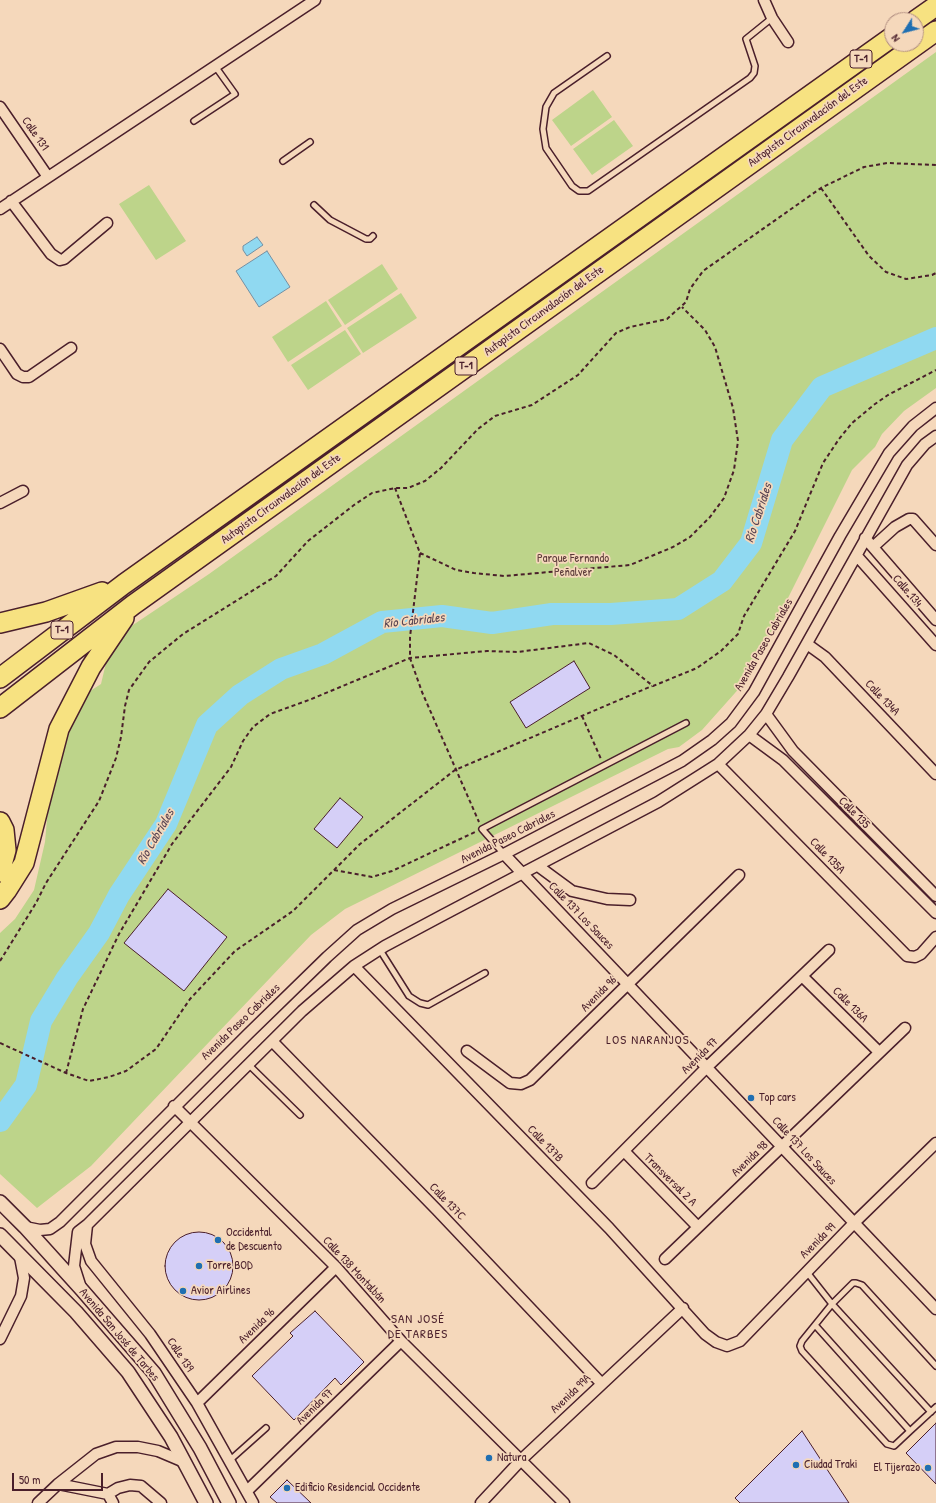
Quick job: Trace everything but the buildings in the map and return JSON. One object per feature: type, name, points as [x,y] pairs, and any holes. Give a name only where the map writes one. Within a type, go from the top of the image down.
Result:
[{"type":"highway","points":[[924,14],[936,6]]},
{"type":"highway","name":"Autopista Circunvalación del Este","points":[[0,708],[133,605],[936,31]]},
{"type":"highway","name":"Autopista Circunvalación del Este","points":[[0,678],[124,584],[884,43]]},
{"type":"highway","points":[[0,622],[52,610],[124,584]]},
{"type":"highway","points":[[0,899],[24,863],[59,730],[91,667],[133,605]]},
{"type":"highway","points":[[0,822],[4,830],[6,850],[0,872]]},
{"type":"street","points":[[0,209],[315,0]]},
{"type":"street","points":[[764,0],[772,18],[788,42]]},
{"type":"street","name":"Calle 131","points":[[0,106],[48,177]]},
{"type":"street","points":[[11,201],[52,254],[60,260],[64,259],[107,223]]},
{"type":"street","points":[[0,349],[18,374],[23,377],[29,377],[70,348]]},
{"type":"street","name":"Avenida Paseo Cabriales","points":[[25,1227],[40,1230],[50,1229],[60,1222],[174,1106],[327,957],[357,930],[392,909],[504,854],[682,761],[712,740],[731,722],[754,692],[840,536],[889,453],[913,426],[936,408]]},
{"type":"street","points":[[82,1290],[74,1266],[78,1232],[87,1225],[302,1011],[354,966],[442,915],[523,874],[658,802],[718,764],[749,735],[766,714],[807,644],[907,465],[925,444],[936,436]]},
{"type":"street","points":[[925,444],[936,443]]},
{"type":"street","points":[[0,503],[23,491]]},
{"type":"street","points":[[873,548],[895,527],[909,518],[913,519],[936,545]]},
{"type":"street","name":"Calle 134","points":[[865,538],[936,620]]},
{"type":"street","name":"Calle 134","points":[[857,556],[936,645]]},
{"type":"street","name":"Calle 134A","points":[[807,644],[825,657],[936,774]]},
{"type":"street","name":"Calle 135","points":[[766,714],[793,751],[936,896]]},
{"type":"street","name":"Calle 135","points":[[749,735],[783,760],[936,913]]},
{"type":"street","name":"Calle 135A","points":[[718,764],[907,956],[915,957],[920,954],[936,937]]},
{"type":"street","name":"Calle 137 Los Sauces","points":[[504,854],[936,1309]]},
{"type":"street","points":[[538,866],[572,891],[607,899],[630,900]]},
{"type":"street","name":"Avenida 96","points":[[468,1051],[510,1082],[521,1084],[530,1080],[740,875]]},
{"type":"street","name":"Avenida 97","points":[[592,1183],[706,1068],[829,950]]},
{"type":"street","name":"Calle 137B","points":[[354,966],[609,1228],[705,1334],[716,1342]]},
{"type":"street","name":"Calle 136A","points":[[802,976],[879,1052]]},
{"type":"street","name":"Avenida 98","points":[[665,1259],[904,1028]]},
{"type":"street","name":"Calle 137C","points":[[272,1041],[437,1210],[602,1383]]},
{"type":"street","name":"Calle 138 Montalbán","points":[[174,1106],[336,1267],[401,1341],[522,1459],[564,1503]]},
{"type":"street","name":"Avenida 99","points":[[716,1342],[726,1346],[740,1341],[806,1271],[936,1143]]},
{"type":"street","name":"Transversal 2 A","points":[[624,1152],[698,1227]]},
{"type":"street","name":"Avenida San José de Tarbes","points":[[1,1204],[25,1227],[154,1373],[200,1448],[229,1503]]},
{"type":"street","name":"Calle 139","points":[[87,1225],[85,1244],[91,1261],[150,1334],[196,1403],[253,1503]]},
{"type":"street","name":"Avenida San José de Tarbes","points":[[0,1235],[20,1257],[76,1312],[128,1372],[171,1437],[206,1503]]},
{"type":"street","points":[[0,1339],[21,1296],[24,1278],[20,1257]]},
{"type":"street","name":"Avenida 96","points":[[196,1403],[336,1267]]},
{"type":"street","name":"Avenida 99A","points":[[481,1503],[522,1459],[683,1308]]},
{"type":"street","name":"Avenida 97","points":[[247,1491],[401,1341]]},
{"type":"street","points":[[38,1503],[58,1484],[96,1454],[116,1447],[138,1447],[158,1451],[184,1462]]},
{"type":"street","points":[[58,1484],[111,1499],[118,1488],[130,1485],[141,1486],[161,1503]]},
{"type":"lane","points":[[607,56],[554,93],[546,107],[543,129],[546,148],[572,186],[579,191],[588,191],[750,78],[754,73],[755,66],[746,39],[772,18]]},
{"type":"lane","points":[[194,121],[235,94],[215,66]]},
{"type":"lane","points":[[283,161],[310,142]]},
{"type":"lane","points":[[314,205],[330,220],[366,239],[370,239],[372,236]]},
{"type":"lane","points":[[504,854],[482,829],[686,723]]},
{"type":"lane","points":[[380,950],[409,996],[420,1004],[428,1005],[485,974]]},
{"type":"lane","points":[[248,1064],[300,1115]]},
{"type":"lane","points":[[806,1271],[832,1304],[931,1412]]},
{"type":"lane","points":[[936,1366],[859,1283],[853,1283],[832,1304],[802,1341],[800,1346],[802,1352],[887,1444],[894,1446],[936,1407]]},
{"type":"lane","points":[[815,1325],[910,1431]]},
{"type":"lane","points":[[229,1460],[266,1428]]},
{"type":"path","points":[[0,961],[36,903],[46,883],[99,801],[116,758],[121,737],[125,706],[130,690],[149,662],[183,634],[276,576],[308,541],[372,493],[396,488],[408,488],[425,481],[441,468],[478,429],[495,416],[532,405],[562,387],[582,370],[616,333],[630,327],[667,319],[686,302],[690,289],[702,271],[821,188],[864,167],[887,163],[936,165]]},
{"type":"path","points":[[821,188],[869,256],[886,272],[906,279],[932,276],[936,273]]},
{"type":"path","points":[[420,553],[456,570],[474,574],[504,576],[630,565],[673,547],[690,537],[710,517],[724,498],[734,470],[738,441],[733,408],[715,347],[705,330],[682,307]]},
{"type":"path","points":[[0,1043],[66,1073],[88,1081],[109,1077],[126,1071],[156,1049],[190,999],[235,951],[293,911],[360,844],[455,770],[697,668],[721,651],[738,634],[744,616],[795,531],[823,463],[838,439],[852,423],[875,404],[888,395],[936,370]]},
{"type":"path","points":[[334,870],[372,877],[392,871],[482,829],[422,692],[410,658],[410,637],[420,553],[396,488]]},
{"type":"path","points":[[66,1073],[83,1009],[119,934],[172,844],[231,767],[242,741],[253,727],[270,714],[309,700],[410,658],[487,651],[517,652],[590,643],[614,655],[653,686]]},
{"type":"path","points":[[582,716],[604,765]]},
{"type":"green space","name":"Parque Fernando Peñalver","points":[[936,52],[936,388],[904,411],[882,434],[875,447],[852,470],[752,670],[743,684],[702,730],[679,747],[668,749],[345,909],[311,935],[91,1166],[37,1208],[0,1174],[0,933],[15,919],[34,890],[45,842],[50,785],[59,756],[81,697],[101,684],[110,646],[127,629],[209,574]]},
{"type":"green space","points":[[593,90],[612,117],[571,146],[552,120]]},
{"type":"green space","points":[[614,120],[633,146],[592,175],[573,149]]},
{"type":"green space","points":[[149,185],[186,241],[156,260],[119,204]]},
{"type":"green space","points":[[382,264],[398,289],[345,325],[328,300]]},
{"type":"green space","points":[[401,293],[417,318],[363,353],[347,328]]},
{"type":"green space","points":[[326,301],[342,326],[288,362],[272,337]]},
{"type":"green space","points":[[345,330],[361,354],[308,390],[291,365]]},
{"type":"water","points":[[257,237],[263,245],[247,256],[243,250],[243,246]]},
{"type":"water","points":[[267,251],[290,287],[259,307],[236,271]]},
{"type":"waterway","name":"Río Cabriales","points":[[0,1121],[26,1085],[41,1021],[67,978],[99,933],[119,895],[166,824],[207,725],[240,695],[281,669],[323,654],[382,622],[442,616],[492,623],[552,614],[611,614],[678,609],[722,581],[751,543],[782,440],[822,387],[936,338]]},
{"type":"place","name":"Top cars","points":[[751,1098]]},
{"type":"place","name":"Occidental de Descuento","points":[[218,1240]]},
{"type":"place","name":"Torre BOD","points":[[199,1266]]},
{"type":"place","name":"Avior Airlines","points":[[183,1291]]},
{"type":"place","name":"Natura","points":[[489,1458]]},
{"type":"place","name":"Ciudad Traki","points":[[796,1465]]},
{"type":"place","name":"El Tijerazo","points":[[928,1468]]},
{"type":"place","name":"Edificio Residencial Occidente","points":[[287,1488]]},
{"type":"district","name":"LOS NARANJOS","points":[[648,1041]]},
{"type":"district","name":"SAN JOSÉ DE TARBES","points":[[418,1328]]}]
